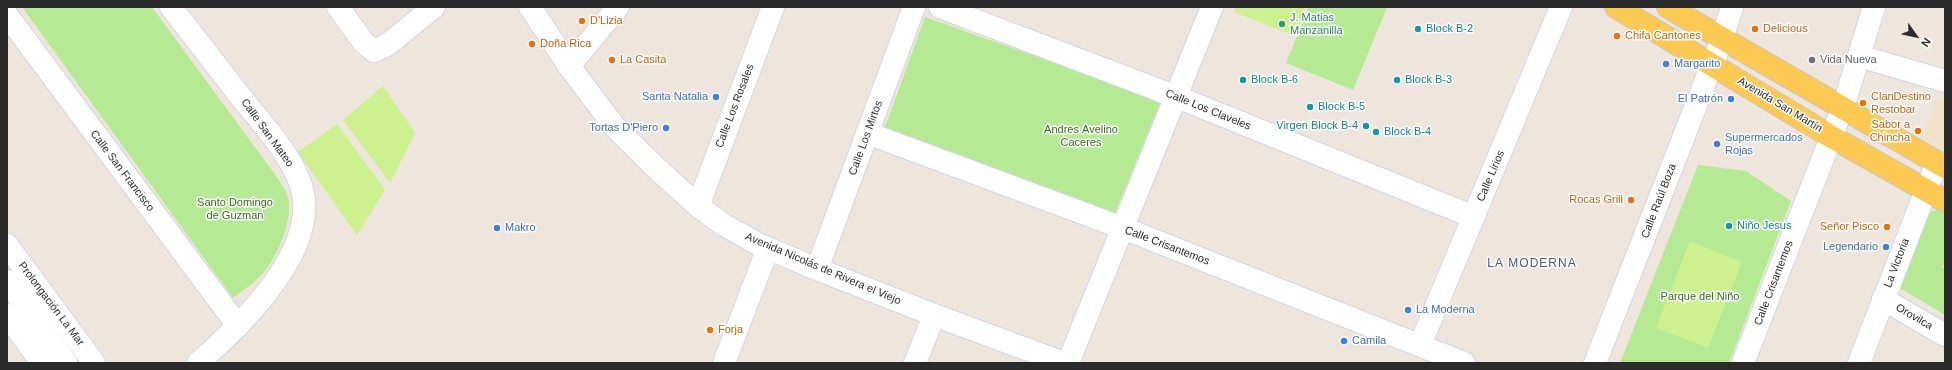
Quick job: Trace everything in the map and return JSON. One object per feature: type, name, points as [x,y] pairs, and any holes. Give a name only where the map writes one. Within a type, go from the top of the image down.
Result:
[{"type":"main road","name":"Avenida San Martín","points":[[1616,7],[1830,136],[1945,201]]},
{"type":"main road","points":[[1668,7],[1941,165]]},
{"type":"street","name":"Calle San Mateo","points":[[171,7],[284,154],[302,187],[304,201],[304,219],[300,235],[293,251],[263,296],[238,326],[198,363]]},
{"type":"street","points":[[338,7],[364,43],[374,51],[387,45],[434,7]]},
{"type":"street","name":"Avenida Nicolás de Rivera el Viejo","points":[[530,7],[570,66],[614,126],[655,167],[698,206],[724,224],[768,248],[817,269],[934,315],[1064,363]]},
{"type":"street","points":[[570,66],[618,7]]},
{"type":"street","name":"Calle Los Rosales","points":[[698,206],[773,7]]},
{"type":"street","name":"Calle Los Mirtos","points":[[817,269],[914,7]]},
{"type":"street","name":"Calle Los Claveles","points":[[940,7],[1177,98],[1474,217]]},
{"type":"street","points":[[1068,363],[1177,98],[1212,7]]},
{"type":"street","name":"Calle Lirios","points":[[1420,345],[1561,7]]},
{"type":"street","name":"Calle Raúl Boza","points":[[1595,363],[1722,39],[1732,7]]},
{"type":"street","name":"Calle Crisantemos","points":[[1743,363],[1830,136],[1843,107],[1874,7]]},
{"type":"street","name":"Calle San Francisco","points":[[7,15],[238,326]]},
{"type":"street","points":[[1859,56],[1945,81]]},
{"type":"street","name":"Calle Crisantemos","points":[[868,133],[1123,228],[1464,363]]},
{"type":"street","name":"La Victoria","points":[[1859,363],[1926,190],[1941,165]]},
{"type":"street","name":"Prolongación La Mar","points":[[7,245],[94,363]]},
{"type":"street","points":[[724,363],[768,248]]},
{"type":"street","points":[[7,281],[66,363]]},
{"type":"street","name":"Orovilca","points":[[1883,299],[1945,336]]},
{"type":"street","points":[[7,315],[42,363]]},
{"type":"street","points":[[915,363],[934,315]]},
{"type":"shaded area","points":[[1936,97],[1945,99],[1945,154],[1923,140]]},
{"type":"green space","name":"Santo Domingo de Guzman","points":[[22,7],[152,7],[279,180],[287,195],[289,201],[289,214],[282,241],[274,258],[261,276],[253,283],[233,298]]},
{"type":"green space","name":"J. Matias Manzanilla","points":[[1236,7],[1306,7],[1295,36],[1234,12]]},
{"type":"green space","name":"J. Matias Manzanilla","points":[[1309,7],[1387,7],[1353,90],[1286,63]]},
{"type":"green space","name":"Andres Avelino Caceres","points":[[925,17],[1161,101],[1115,213],[885,127]]},
{"type":"green space","points":[[383,86],[415,133],[390,183],[343,120]]},
{"type":"green space","points":[[337,124],[385,190],[357,235],[298,152]]},
{"type":"green space","name":"Parque del Niño","points":[[1698,165],[1746,171],[1791,201],[1729,363],[1620,363]]},
{"type":"green space","points":[[1937,210],[1945,214],[1945,263],[1942,267],[1945,269],[1945,315],[1900,288],[1927,213]]},
{"type":"green space","points":[[1690,241],[1742,262],[1708,348],[1656,328]]},
{"type":"place","name":"D'Lizia","points":[[582,21]]},
{"type":"place","name":"J. Matias Manzanilla","points":[[1282,24]]},
{"type":"place","name":"Block B-2","points":[[1418,29]]},
{"type":"place","name":"Delicious","points":[[1755,29]]},
{"type":"place","name":"Chifa Cantones","points":[[1617,36]]},
{"type":"place","name":"Doña Rica","points":[[532,44]]},
{"type":"place","name":"La Casita","points":[[612,60]]},
{"type":"place","name":"Vida Nueva","points":[[1812,60]]},
{"type":"place","name":"Margarito","points":[[1666,64]]},
{"type":"place","name":"Block B-6","points":[[1243,80]]},
{"type":"place","name":"Block B-3","points":[[1397,80]]},
{"type":"place","name":"Santa Natalia","points":[[716,97]]},
{"type":"place","name":"El Patrón","points":[[1731,99]]},
{"type":"place","name":"ClanDestino Restobar","points":[[1863,103]]},
{"type":"place","name":"Block B-5","points":[[1310,107]]},
{"type":"place","name":"Virgen Block B-4","points":[[1366,126]]},
{"type":"place","name":"Tortas D'Piero","points":[[666,128]]},
{"type":"place","name":"Sabor a Chincha","points":[[1918,131]]},
{"type":"place","name":"Block B-4","points":[[1376,132]]},
{"type":"place","name":"Supermercados Rojas","points":[[1717,144]]},
{"type":"place","name":"Rocas Grill","points":[[1631,200]]},
{"type":"place","name":"Niño Jesus","points":[[1729,226]]},
{"type":"place","name":"Señor Pisco","points":[[1887,227]]},
{"type":"place","name":"Makro","points":[[497,228]]},
{"type":"place","name":"Legendario","points":[[1886,247]]},
{"type":"place","name":"La Moderna","points":[[1408,310]]},
{"type":"place","name":"Forja","points":[[710,330]]},
{"type":"place","name":"Camila","points":[[1344,341]]},
{"type":"district","name":"LA MODERNA","points":[[1532,264]]}]
